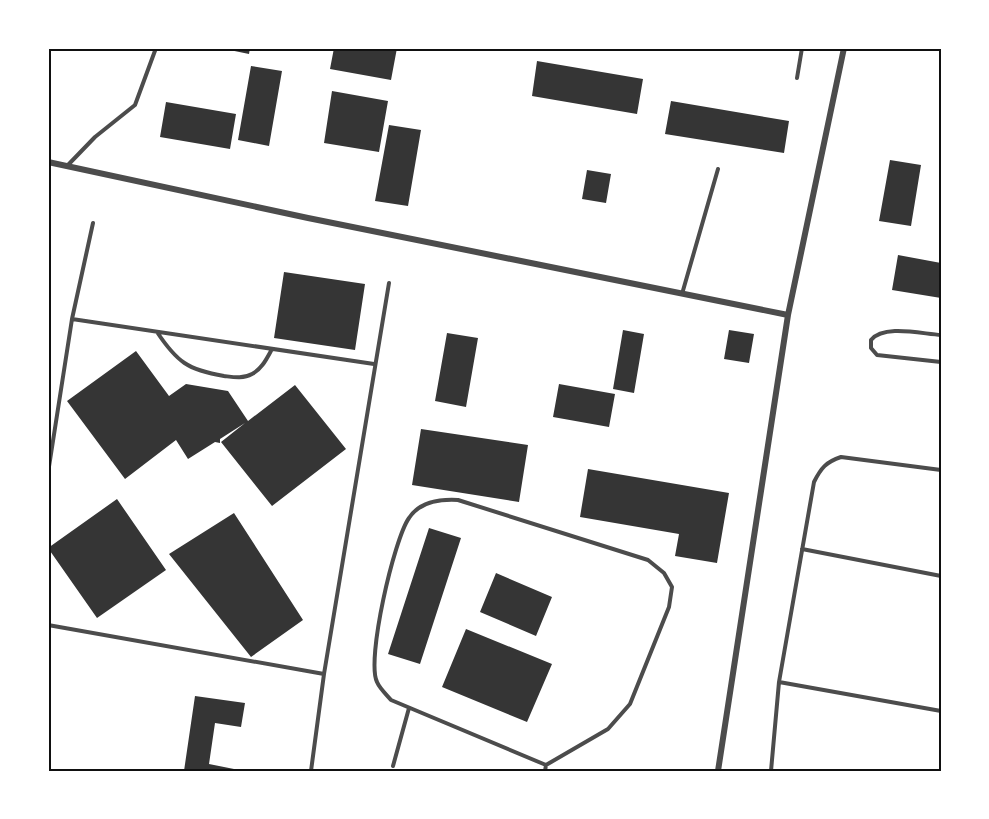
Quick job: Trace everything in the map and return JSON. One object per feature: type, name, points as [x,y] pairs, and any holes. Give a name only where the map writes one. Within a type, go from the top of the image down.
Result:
[{"type":"street","points":[[718,771],[788,315],[844,48]]},
{"type":"street","points":[[48,162],[319,221],[788,315]]},
{"type":"lane","points":[[67,166],[95,137],[135,105],[156,48]]},
{"type":"lane","points":[[797,78],[802,48]]},
{"type":"lane","points":[[682,294],[718,170]]},
{"type":"lane","points":[[48,473],[72,320],[93,223]]},
{"type":"lane","points":[[311,771],[324,674],[374,364],[390,283]]},
{"type":"lane","points":[[72,320],[374,364]]},
{"type":"lane","points":[[941,335],[885,331],[876,334],[871,340],[871,348],[877,355],[941,362]]},
{"type":"lane","points":[[157,332],[183,363],[198,371],[236,378],[251,375],[262,366],[272,349]]},
{"type":"lane","points":[[771,771],[780,682],[814,482],[820,469],[830,461],[841,457],[941,470]]},
{"type":"lane","points":[[437,500],[458,500],[648,560],[664,573],[672,587],[669,607],[630,704],[608,729],[546,765],[391,700],[376,682],[374,665],[388,576],[409,518],[421,506],[437,500]]},
{"type":"lane","points":[[802,549],[941,576]]},
{"type":"lane","points":[[48,625],[324,674]]},
{"type":"lane","points":[[780,682],[941,711]]},
{"type":"lane","points":[[393,766],[409,708]]},
{"type":"lane","points":[[545,771],[546,765]]},
{"type":"building","points":[[220,48],[250,48],[249,54]]},
{"type":"building","points":[[334,48],[397,48],[391,80],[330,69]]},
{"type":"building","points":[[537,61],[643,79],[637,114],[532,96]]},
{"type":"building","points":[[251,66],[282,71],[269,146],[238,140]]},
{"type":"building","points":[[332,91],[388,101],[379,152],[324,143]]},
{"type":"building","points":[[671,101],[789,121],[784,153],[665,134]]},
{"type":"building","points":[[166,102],[236,114],[230,149],[160,137]]},
{"type":"building","points":[[389,125],[421,130],[408,206],[375,201]]},
{"type":"building","points":[[890,160],[921,165],[911,226],[879,221]]},
{"type":"building","points":[[587,170],[611,174],[606,203],[582,199]]},
{"type":"building","points":[[898,255],[941,263],[941,298],[892,290]]},
{"type":"building","points":[[284,272],[365,284],[355,350],[274,338]]},
{"type":"building","points":[[623,330],[644,334],[634,393],[613,389]]},
{"type":"building","points":[[729,330],[754,334],[749,363],[724,359]]},
{"type":"building","points":[[447,333],[478,338],[466,407],[435,401]]},
{"type":"building","points":[[136,351],[169,396],[186,384],[228,391],[248,421],[295,385],[346,449],[272,506],[221,442],[245,423],[220,439],[220,443],[215,442],[188,459],[176,440],[125,479],[67,401]]},
{"type":"building","points":[[559,384],[615,394],[609,427],[553,417]]},
{"type":"building","points":[[421,429],[528,445],[519,502],[412,485]]},
{"type":"building","points":[[588,469],[729,493],[717,563],[675,556],[679,534],[580,517]]},
{"type":"building","points":[[117,499],[166,570],[97,618],[48,548]]},
{"type":"building","points":[[234,513],[303,620],[251,657],[169,554]]},
{"type":"building","points":[[429,528],[461,538],[420,664],[388,654]]},
{"type":"building","points":[[496,573],[552,597],[536,636],[480,612]]},
{"type":"building","points":[[466,629],[552,664],[527,722],[442,687]]},
{"type":"building","points":[[195,696],[245,703],[241,727],[215,723],[209,764],[244,771],[184,771]]}]
